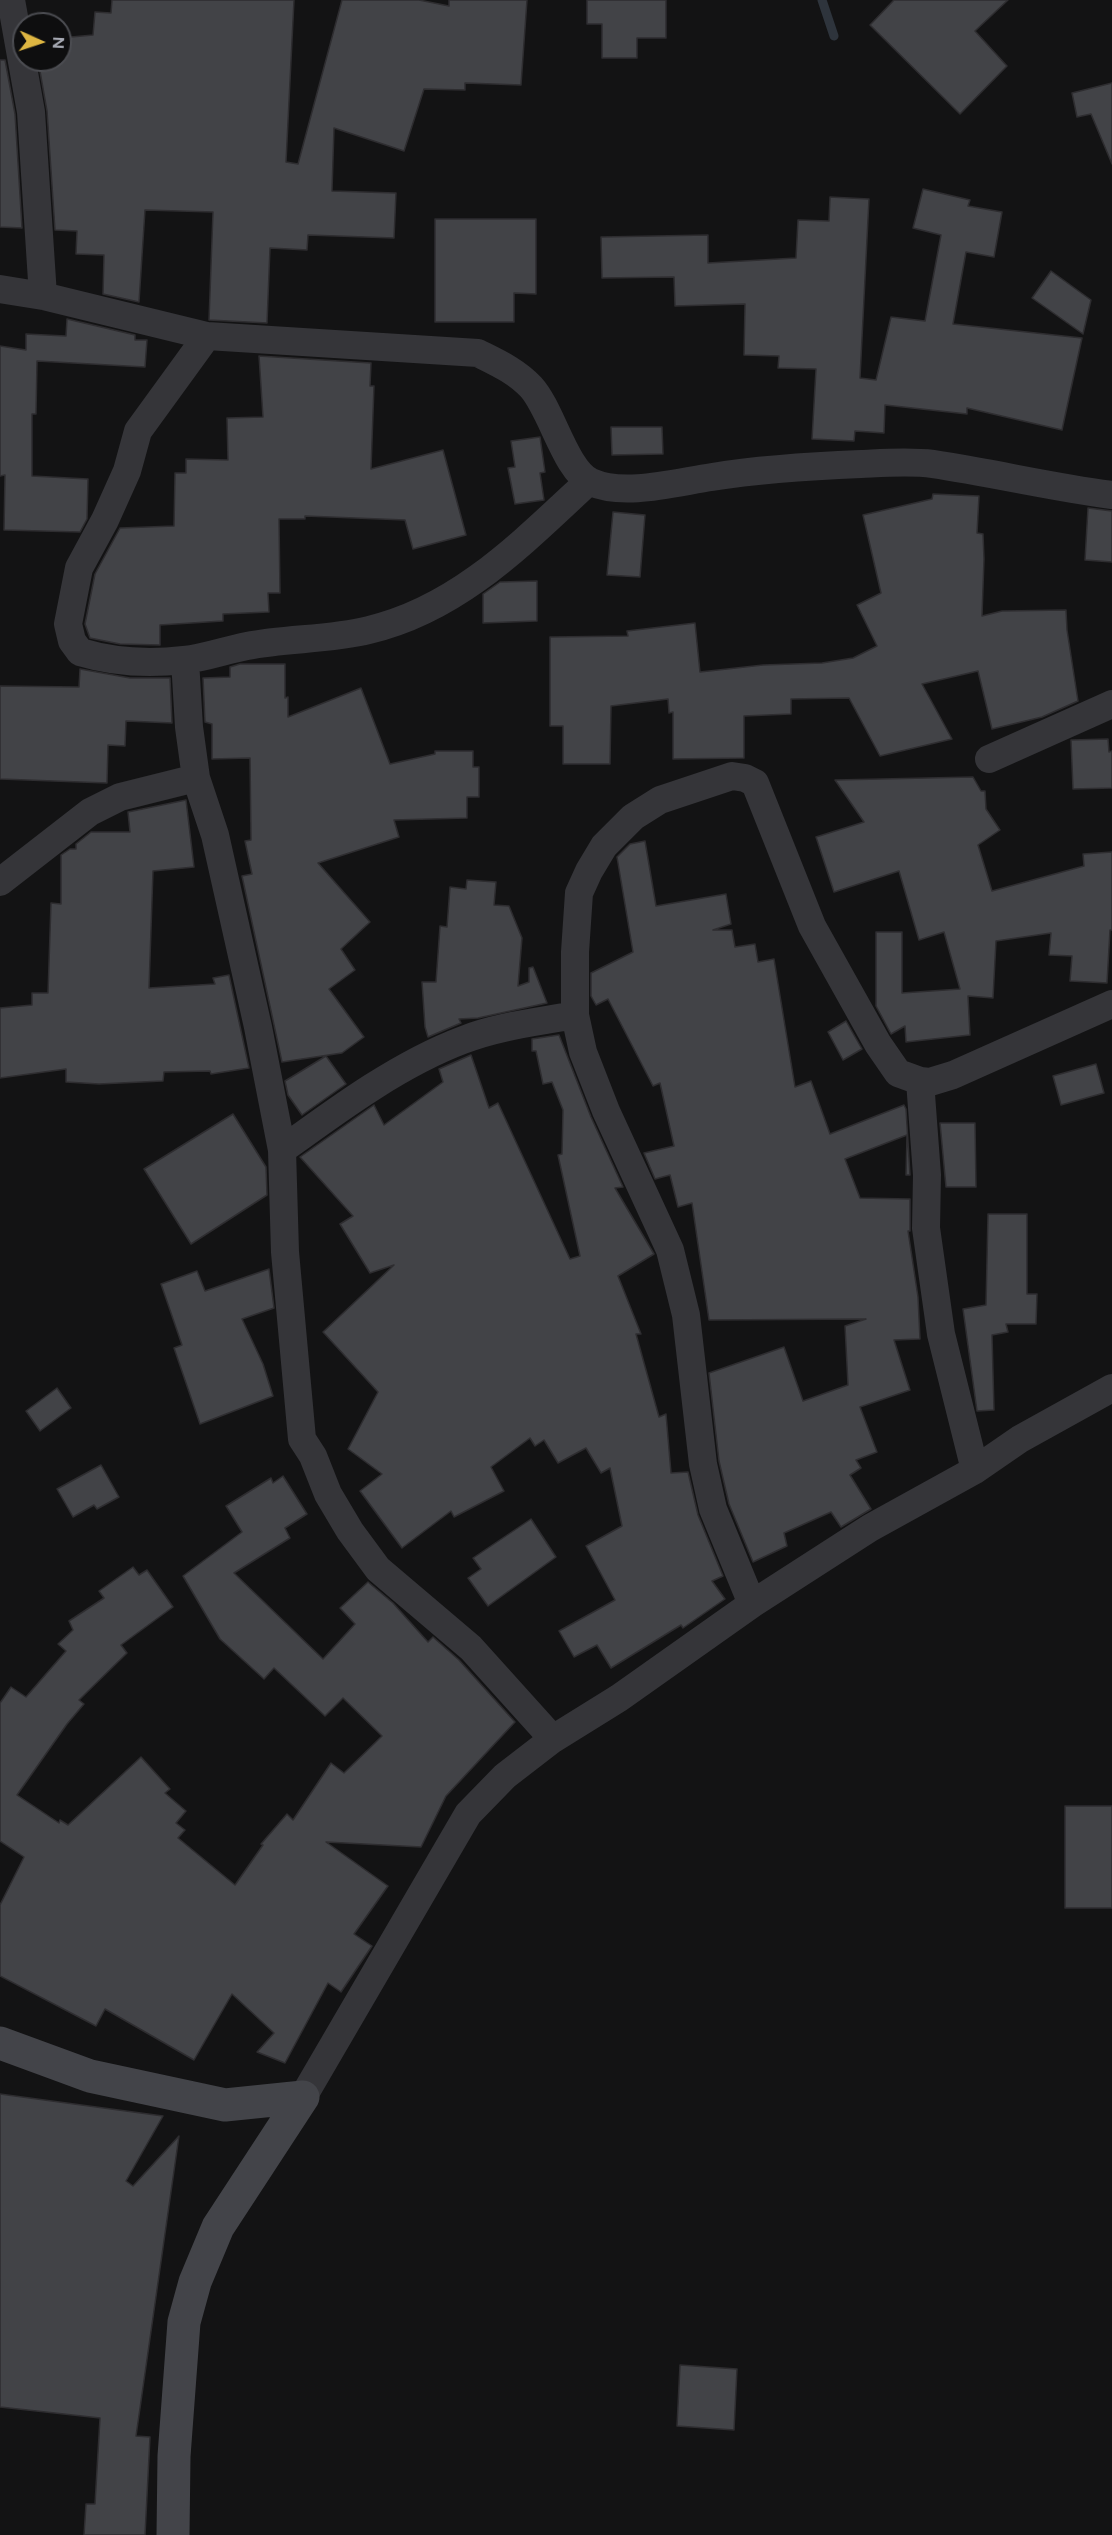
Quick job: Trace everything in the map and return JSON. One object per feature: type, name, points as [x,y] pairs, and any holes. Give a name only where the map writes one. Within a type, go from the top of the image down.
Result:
[{"type":"street","points":[[11,0],[31,112],[43,296]]},
{"type":"street","points":[[0,289],[43,296],[207,336],[478,353],[511,368],[533,389],[572,464],[589,482],[616,489],[824,465],[912,463],[932,464],[1112,495]]},
{"type":"street","points":[[207,336],[138,431],[127,471],[105,520],[79,568],[68,624],[72,640],[80,652],[125,661],[185,660],[249,646],[302,641],[369,630],[411,616],[456,596],[513,551],[589,482]]},
{"type":"street","points":[[185,660],[189,727],[196,778],[215,835],[258,1027],[282,1150],[285,1252],[302,1439],[313,1456],[328,1494],[350,1531],[378,1569],[471,1648],[553,1739]]},
{"type":"street","points":[[989,759],[1112,704]]},
{"type":"street","points":[[752,1604],[713,1509],[703,1464],[686,1315],[670,1250],[606,1111],[583,1052],[575,1015],[576,911],[579,893],[604,846],[633,817],[660,800],[732,776],[745,778],[755,783],[812,926],[878,1044],[898,1073],[920,1081],[930,1082],[953,1075],[1112,1004]]},
{"type":"street","points":[[0,882],[90,812],[120,797],[196,778]]},
{"type":"street","points":[[282,1150],[351,1099],[461,1040],[484,1033],[575,1015]]},
{"type":"street","points":[[920,1081],[927,1175],[928,1239],[941,1334],[975,1470]]},
{"type":"street","points":[[173,2535],[174,2456],[184,2322],[192,2292],[218,2227],[303,2097],[468,1814],[505,1776],[553,1739],[619,1698],[752,1604],[870,1528],[975,1470],[1020,1438],[1112,1388]]},
{"type":"street","points":[[0,2043],[90,2076],[225,2105],[303,2097]]},
{"type":"building","points":[[112,0],[294,0],[286,162],[298,164],[342,0],[419,0],[449,6],[449,0],[527,0],[521,85],[465,83],[465,90],[424,89],[404,151],[334,128],[332,191],[396,193],[394,238],[308,235],[307,250],[270,248],[267,323],[209,320],[213,212],[145,210],[139,302],[103,294],[104,255],[76,254],[77,231],[55,230],[47,111],[40,72],[72,72],[72,37],[93,35],[95,12],[111,13]]},
{"type":"building","points":[[587,0],[666,0],[666,38],[637,38],[637,58],[602,58],[602,24],[587,24]]},
{"type":"building","points":[[894,0],[1008,0],[975,31],[1007,66],[960,114],[870,25]]},
{"type":"building","points":[[0,60],[5,60],[15,114],[22,228],[0,227]]},
{"type":"building","points":[[1112,83],[1112,164],[1091,114],[1077,117],[1072,93]]},
{"type":"building","points":[[923,189],[970,200],[968,206],[1002,212],[994,257],[966,252],[953,324],[1082,338],[1062,430],[967,408],[967,414],[885,405],[884,433],[855,431],[854,441],[812,439],[816,369],[778,368],[779,356],[744,355],[745,304],[675,306],[674,277],[602,278],[601,237],[708,235],[708,263],[796,258],[798,220],[829,221],[830,197],[869,199],[860,378],[876,380],[891,317],[925,321],[941,235],[913,228]]},
{"type":"building","points":[[435,219],[536,219],[536,294],[514,293],[514,322],[435,322]]},
{"type":"building","points":[[1051,271],[1091,300],[1083,334],[1032,298]]},
{"type":"building","points":[[67,319],[135,335],[135,340],[147,340],[145,367],[37,361],[36,414],[32,414],[32,476],[88,479],[87,519],[80,532],[4,530],[5,475],[0,476],[0,346],[26,350],[26,334],[66,336]]},
{"type":"building","points":[[259,356],[371,363],[370,386],[374,386],[371,469],[443,450],[466,535],[413,549],[405,520],[305,516],[305,519],[279,519],[280,593],[268,593],[269,612],[223,614],[223,621],[160,625],[160,645],[120,644],[90,638],[85,624],[95,574],[120,528],[174,526],[175,473],[186,473],[186,459],[228,460],[227,418],[263,417]]},
{"type":"building","points":[[611,427],[662,427],[663,454],[612,455]]},
{"type":"building","points":[[540,437],[545,472],[540,473],[544,500],[515,504],[508,468],[515,467],[511,441]]},
{"type":"building","points":[[933,494],[979,496],[977,533],[983,534],[984,559],[982,616],[1002,611],[1066,610],[1078,701],[1042,717],[992,729],[978,671],[922,684],[952,739],[880,756],[849,698],[791,699],[791,714],[744,716],[744,758],[673,759],[673,712],[669,713],[668,699],[611,706],[610,764],[563,764],[563,726],[550,726],[550,637],[628,636],[627,631],[695,623],[700,672],[763,665],[822,663],[853,658],[877,646],[857,605],[881,593],[863,515],[932,499]]},
{"type":"building","points":[[1088,508],[1112,511],[1112,562],[1085,560]]},
{"type":"building","points":[[613,512],[645,515],[640,577],[607,575]]},
{"type":"building","points":[[537,581],[537,621],[483,623],[483,594],[500,582]]},
{"type":"building","points":[[240,664],[285,664],[285,698],[288,697],[288,717],[361,688],[390,764],[435,754],[435,751],[473,751],[473,767],[479,767],[479,797],[467,797],[467,818],[394,820],[399,837],[318,863],[370,922],[341,949],[355,970],[329,989],[364,1037],[342,1053],[282,1062],[242,876],[252,874],[245,841],[251,840],[250,758],[212,759],[212,724],[205,722],[203,678],[230,677],[230,667]]},
{"type":"building","points":[[80,669],[130,678],[170,678],[172,723],[126,721],[125,746],[108,745],[107,783],[0,779],[0,686],[79,687]]},
{"type":"building","points":[[1108,739],[1109,752],[1112,751],[1112,788],[1073,789],[1071,740]]},
{"type":"building","points":[[973,777],[981,791],[985,791],[986,809],[1000,830],[978,845],[992,891],[1084,866],[1083,854],[1112,852],[1112,930],[1110,930],[1107,983],[1070,981],[1072,956],[1049,955],[1051,933],[996,941],[993,998],[968,996],[970,1035],[906,1042],[905,1026],[891,1034],[876,1006],[876,932],[902,932],[902,993],[960,989],[944,932],[919,940],[899,871],[834,892],[816,837],[864,822],[835,780]]},
{"type":"building","points":[[186,800],[194,867],[153,871],[149,988],[215,984],[213,978],[229,975],[249,1068],[211,1074],[210,1071],[164,1072],[163,1081],[99,1084],[66,1082],[66,1069],[0,1078],[0,1008],[32,1005],[32,993],[48,993],[51,903],[61,904],[61,855],[70,849],[76,849],[76,844],[91,832],[130,832],[128,812]]},
{"type":"building","points":[[645,841],[656,906],[726,894],[731,924],[713,930],[732,930],[735,947],[755,944],[758,962],[774,959],[795,1087],[811,1081],[830,1134],[904,1105],[906,1109],[910,1175],[906,1175],[907,1135],[845,1159],[860,1198],[910,1199],[910,1231],[908,1231],[918,1297],[920,1339],[894,1340],[910,1390],[860,1407],[877,1452],[856,1460],[861,1468],[850,1475],[871,1509],[841,1527],[831,1512],[784,1533],[787,1546],[753,1562],[729,1504],[719,1461],[709,1373],[784,1347],[803,1401],[848,1385],[845,1326],[866,1319],[709,1320],[692,1203],[678,1207],[670,1175],[655,1179],[644,1153],[674,1146],[660,1083],[653,1086],[608,999],[596,1005],[591,996],[591,973],[633,952],[617,857],[630,844]]},
{"type":"building","points":[[467,880],[496,882],[494,905],[509,906],[522,938],[518,986],[529,982],[529,968],[533,967],[547,1003],[478,1018],[459,1019],[461,1023],[428,1037],[425,1027],[422,982],[436,982],[440,926],[447,927],[450,887],[466,889]]},
{"type":"building","points":[[846,1021],[862,1049],[843,1060],[828,1032]]},
{"type":"building","points":[[559,1035],[591,1117],[623,1187],[615,1188],[654,1254],[618,1276],[641,1334],[636,1334],[659,1417],[666,1414],[671,1473],[688,1472],[698,1515],[723,1576],[712,1581],[725,1599],[683,1628],[681,1625],[611,1668],[597,1645],[574,1657],[559,1631],[615,1600],[586,1546],[622,1526],[610,1468],[601,1473],[586,1448],[558,1463],[544,1440],[535,1446],[530,1438],[491,1467],[504,1491],[454,1517],[451,1511],[402,1548],[360,1491],[382,1474],[348,1449],[378,1392],[323,1332],[394,1265],[370,1273],[340,1224],[353,1216],[300,1157],[374,1105],[384,1125],[443,1082],[439,1069],[471,1055],[489,1108],[498,1103],[570,1259],[580,1256],[558,1155],[562,1154],[563,1110],[552,1082],[543,1084],[536,1051],[532,1051],[532,1039]]},
{"type":"building","points":[[326,1056],[346,1084],[302,1115],[288,1095],[285,1081]]},
{"type":"building","points":[[1096,1064],[1104,1093],[1061,1105],[1053,1076]]},
{"type":"building","points":[[233,1114],[266,1167],[267,1195],[191,1244],[144,1169]]},
{"type":"building","points":[[940,1123],[975,1123],[976,1187],[946,1187]]},
{"type":"building","points":[[988,1214],[1027,1214],[1027,1294],[1037,1294],[1036,1324],[1006,1324],[1008,1332],[992,1335],[994,1410],[977,1411],[963,1309],[986,1305]]},
{"type":"building","points":[[269,1269],[274,1308],[242,1319],[263,1364],[273,1396],[200,1424],[174,1348],[182,1345],[161,1284],[197,1271],[205,1291]]},
{"type":"building","points":[[57,1388],[71,1408],[40,1431],[26,1411]]},
{"type":"building","points":[[101,1465],[119,1497],[97,1509],[94,1505],[73,1517],[57,1489]]},
{"type":"building","points":[[283,1476],[307,1514],[285,1528],[290,1538],[234,1573],[323,1659],[355,1624],[340,1608],[368,1582],[393,1603],[428,1642],[433,1637],[459,1660],[515,1722],[446,1796],[421,1847],[326,1842],[388,1886],[354,1934],[372,1946],[341,1992],[328,1983],[285,2063],[257,2052],[274,2033],[232,1994],[194,2060],[105,2009],[96,2026],[0,1976],[0,1905],[24,1857],[0,1841],[0,1703],[11,1687],[26,1697],[66,1651],[58,1644],[73,1630],[69,1621],[104,1598],[99,1591],[133,1567],[139,1575],[147,1570],[173,1607],[121,1645],[127,1653],[79,1700],[84,1704],[67,1724],[17,1795],[59,1823],[60,1820],[68,1825],[141,1757],[170,1789],[165,1793],[186,1811],[176,1823],[185,1830],[178,1838],[235,1885],[263,1845],[261,1844],[287,1814],[293,1820],[331,1763],[344,1773],[382,1736],[343,1698],[325,1716],[274,1668],[264,1679],[220,1639],[183,1576],[242,1532],[226,1506],[271,1478],[273,1483]]},
{"type":"building","points":[[531,1519],[556,1557],[488,1606],[468,1578],[481,1569],[473,1558]]},
{"type":"building","points":[[1065,1806],[1112,1806],[1112,1908],[1065,1908]]},
{"type":"building","points":[[0,2094],[163,2116],[126,2181],[133,2186],[179,2136],[136,2436],[150,2437],[145,2535],[84,2535],[86,2504],[95,2504],[100,2418],[0,2407]]},
{"type":"building","points":[[680,2365],[737,2369],[734,2430],[677,2426]]},
{"type":"waterway","points":[[822,0],[834,36]]}]
